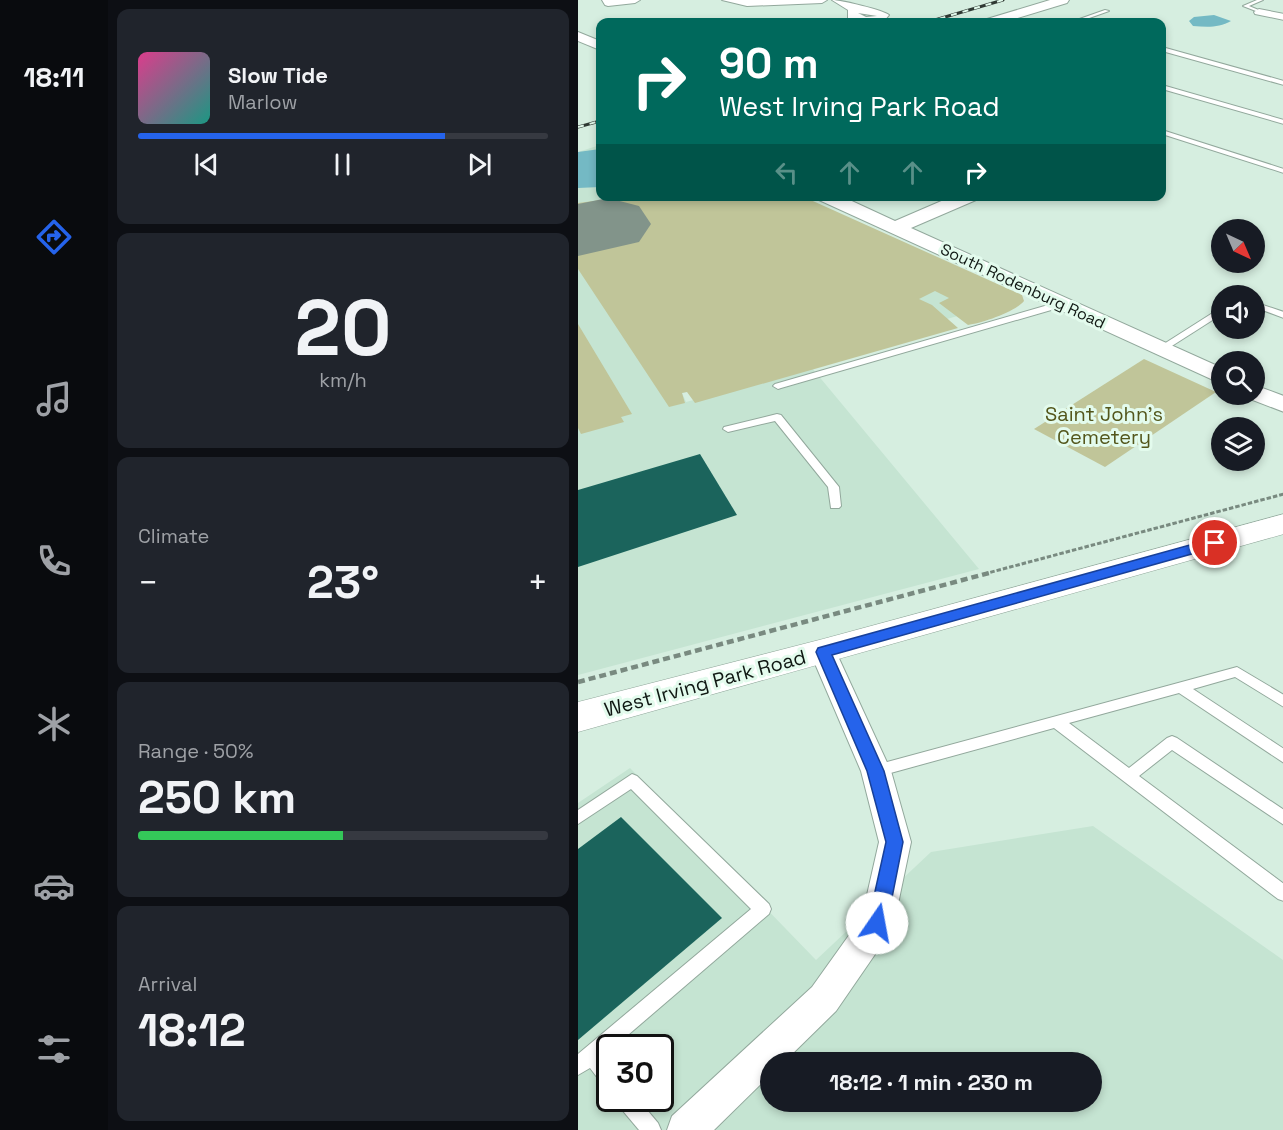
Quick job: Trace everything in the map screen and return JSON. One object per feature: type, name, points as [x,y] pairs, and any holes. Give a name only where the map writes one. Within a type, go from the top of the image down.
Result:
[{"type":"main road","name":"West Irving Park Road","points":[[578,717],[823,652],[1283,524]]},
{"type":"street","points":[[607,0],[608,3],[617,3],[635,0]]},
{"type":"street","points":[[727,0],[747,3],[822,0]]},
{"type":"street","points":[[838,0],[853,10]]},
{"type":"street","points":[[1005,18],[1062,0]]},
{"type":"street","points":[[735,14],[747,3]]},
{"type":"street","points":[[1259,12],[1283,17]]},
{"type":"street","points":[[578,36],[596,44]]},
{"type":"street","name":"South Rodenburg Road","points":[[836,201],[1211,372]]},
{"type":"street","points":[[894,228],[958,201]]},
{"type":"street","points":[[1265,397],[1283,405]]},
{"type":"street","points":[[686,1130],[824,999],[877,923],[895,842],[876,771],[823,652]]},
{"type":"lane","points":[[1259,12],[1245,6],[1261,0]]},
{"type":"lane","points":[[1086,18],[1107,11]]},
{"type":"lane","points":[[1166,50],[1283,83]]},
{"type":"lane","points":[[1166,88],[1283,123]]},
{"type":"lane","points":[[1166,133],[1283,171]]},
{"type":"lane","points":[[778,386],[1062,304]]},
{"type":"lane","points":[[1265,308],[1283,315]]},
{"type":"lane","points":[[1161,349],[1211,317]]},
{"type":"lane","points":[[728,429],[776,417],[833,487],[835,506]]},
{"type":"lane","points":[[876,771],[1237,672],[1283,702]]},
{"type":"lane","points":[[1180,687],[1283,757]]},
{"type":"lane","points":[[1057,722],[1283,894]]},
{"type":"lane","points":[[1129,776],[1172,742],[1283,819]]},
{"type":"lane","points":[[578,818],[632,780],[763,909],[585,1061]]},
{"type":"lane","points":[[636,1112],[651,1130]]},
{"type":"path","points":[[578,682],[1283,494]]},
{"type":"shaded area","points":[[596,146],[596,201],[798,201],[1004,303],[682,393],[686,402],[812,368],[979,569],[578,675],[578,152]]},
{"type":"shaded area","points":[[630,768],[816,960],[931,852],[1093,826],[1283,960],[1283,1130],[578,1130],[578,803]]},
{"type":"green space","points":[[596,201],[813,201],[1022,295],[1024,301],[1006,313],[968,325],[939,303],[949,298],[935,291],[919,299],[932,305],[958,328],[695,403],[687,392],[682,393],[685,403],[669,407],[578,269],[578,244],[622,234],[606,212],[578,218],[578,203]]},
{"type":"green space","points":[[578,324],[632,414],[621,417],[624,422],[581,434],[578,428]]},
{"type":"green space","name":"Saint John's Cemetery","points":[[1144,359],[1211,390],[1211,395],[1105,467],[1034,429]]},
{"type":"water","points":[[1214,15],[1231,21],[1208,27],[1193,26],[1189,21],[1194,17]]},
{"type":"water","points":[[596,150],[596,187],[578,188],[578,152]]},
{"type":"building","points":[[700,454],[737,515],[578,567],[578,490]]},
{"type":"building","points":[[621,817],[722,918],[578,1040],[578,849]]},
{"type":"runway","points":[[578,230],[608,224]]},
{"type":"railway","points":[[942,18],[1003,0]]},
{"type":"railway","points":[[578,127],[596,122]]},
{"type":"route","points":[[877,923],[895,842],[876,771],[823,652],[1215,543]]}]
